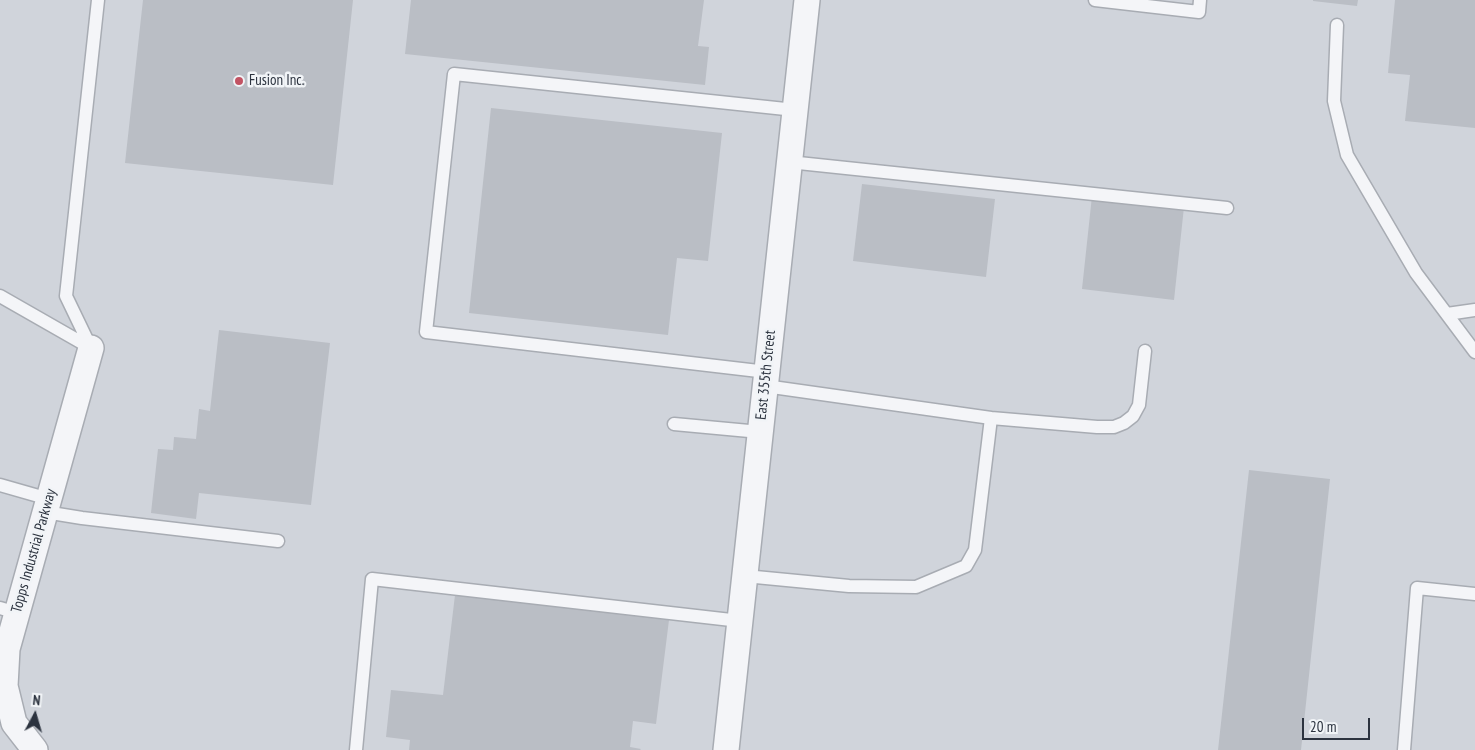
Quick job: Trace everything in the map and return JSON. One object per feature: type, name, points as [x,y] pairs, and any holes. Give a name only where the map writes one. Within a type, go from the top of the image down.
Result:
[{"type":"street","name":"East 355th Street","points":[[726,750],[807,0]]},
{"type":"street","name":"Topps Industrial Parkway","points":[[35,750],[7,725],[3,662],[7,649],[8,610],[47,505],[91,348]]},
{"type":"lane","points":[[91,348],[66,296],[98,0]]},
{"type":"lane","points":[[1095,0],[1199,12],[1200,0]]},
{"type":"lane","points":[[1337,25],[1334,101],[1347,155],[1416,273],[1475,352]]},
{"type":"lane","points":[[795,110],[454,74],[426,332],[766,379],[991,418],[1097,427],[1114,427],[1124,423],[1133,416],[1139,405],[1145,350]]},
{"type":"lane","points":[[789,162],[1226,208]]},
{"type":"lane","points":[[0,296],[91,348]]},
{"type":"lane","points":[[1447,314],[1475,310]]},
{"type":"lane","points":[[745,576],[849,586],[916,587],[966,566],[975,550],[991,418]]},
{"type":"lane","points":[[674,424],[760,432]]},
{"type":"lane","points":[[0,486],[82,518],[278,541]]},
{"type":"lane","points":[[356,750],[372,579],[740,621]]},
{"type":"lane","points":[[1404,750],[1417,588],[1475,594]]},
{"type":"shaded area","points":[[0,0],[1475,0],[1475,750],[0,750]]},
{"type":"building","name":"Fusion Inc.","points":[[143,0],[353,0],[333,185],[125,163]]},
{"type":"building","points":[[411,0],[704,0],[698,46],[709,47],[705,85],[405,54]]},
{"type":"building","points":[[1313,0],[1358,0],[1357,6]]},
{"type":"building","points":[[1395,0],[1475,0],[1475,128],[1405,121],[1410,75],[1388,73]]},
{"type":"building","points":[[491,108],[722,133],[708,261],[677,258],[668,335],[469,313]]},
{"type":"building","points":[[862,184],[995,199],[986,277],[853,261]]},
{"type":"building","points":[[1092,196],[1184,207],[1174,300],[1082,289]]},
{"type":"building","points":[[219,330],[330,343],[311,505],[199,493],[196,519],[151,513],[158,449],[173,450],[174,437],[196,439],[199,409],[210,411]]},
{"type":"building","points":[[1249,470],[1330,479],[1301,750],[1218,750]]},
{"type":"building","points":[[455,595],[669,620],[656,724],[633,721],[630,747],[641,749],[409,750],[410,740],[386,737],[391,690],[443,695]]},
{"type":"place","name":"Fusion Inc.","points":[[239,81]]}]
